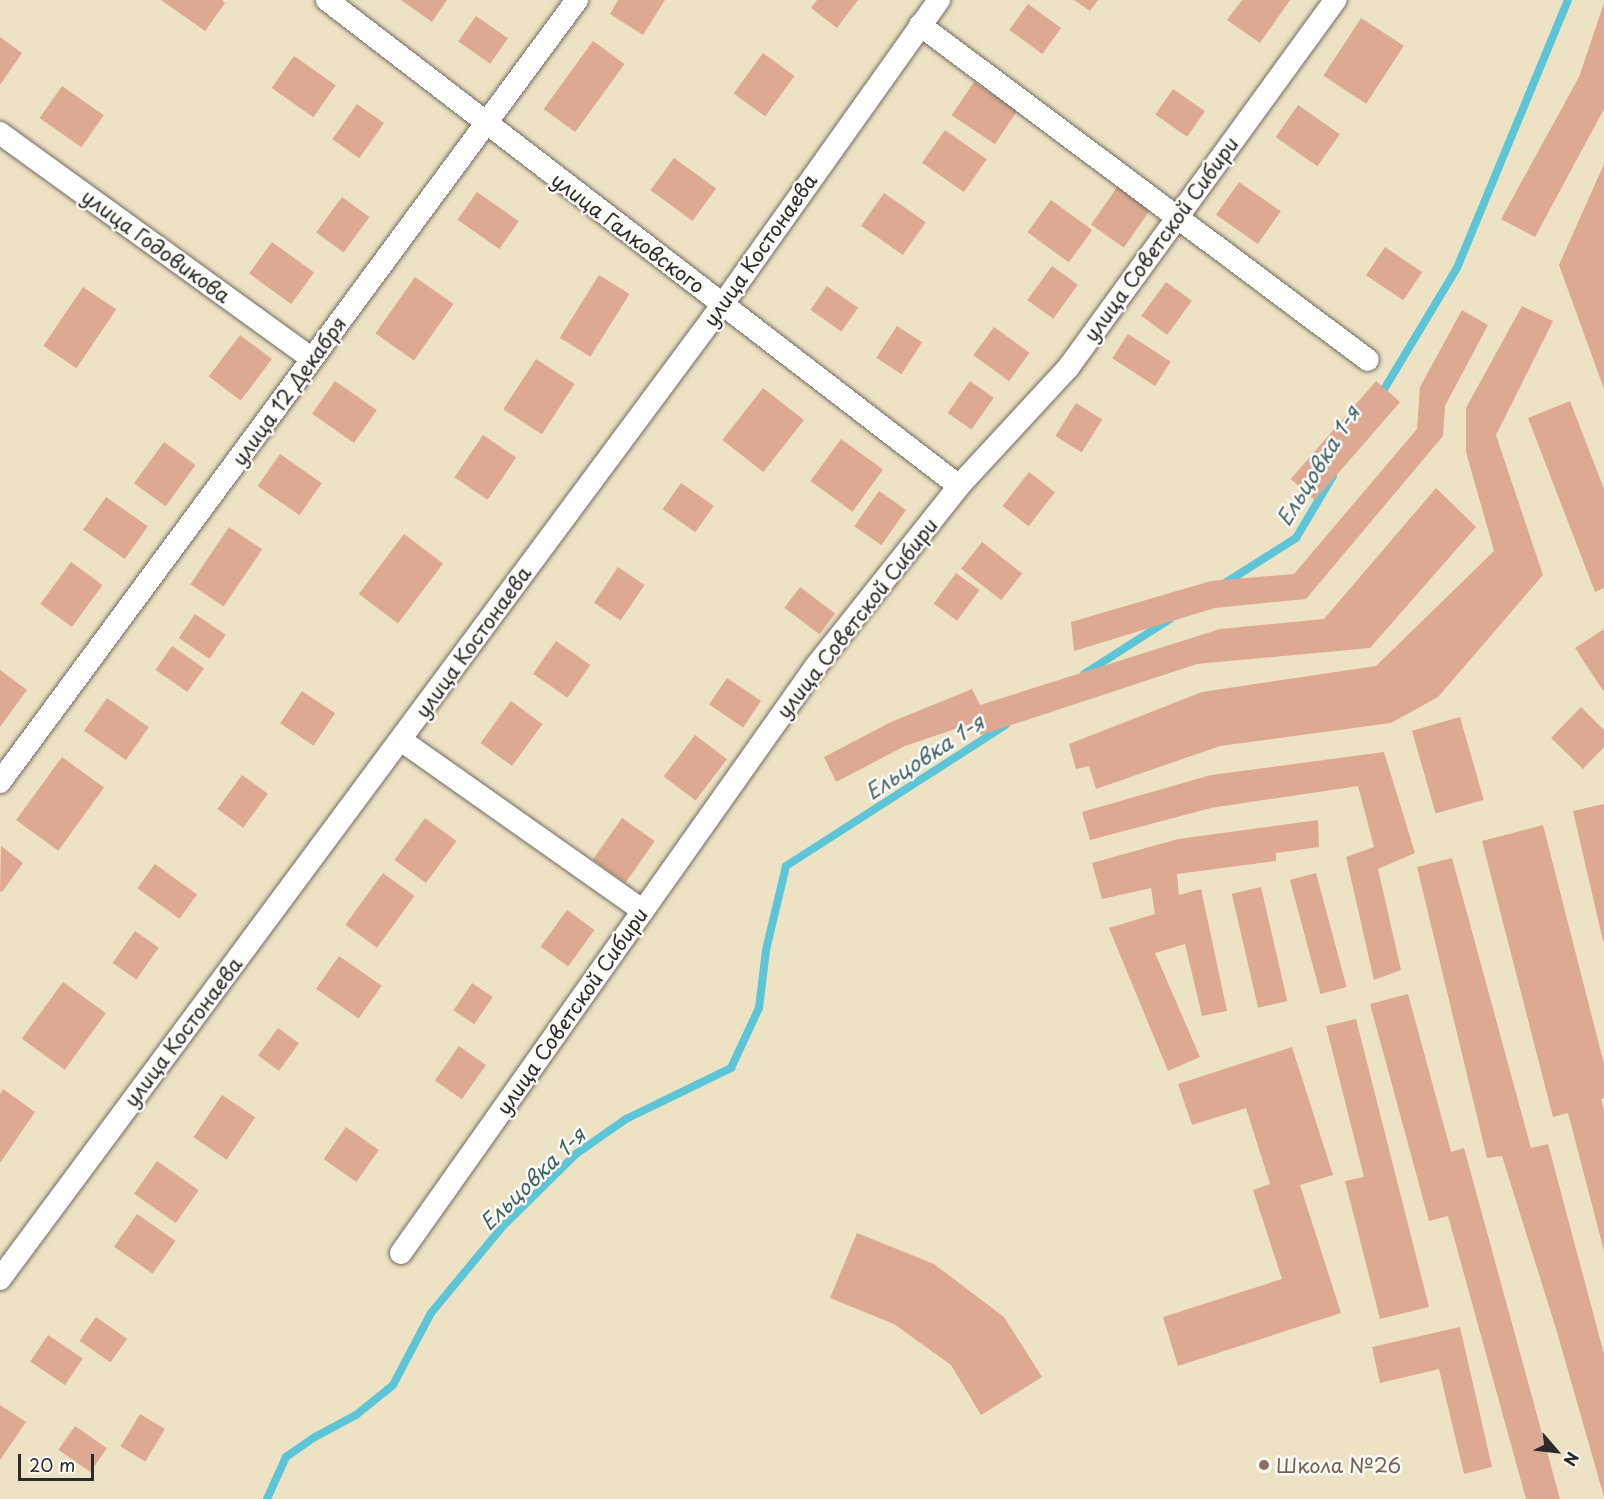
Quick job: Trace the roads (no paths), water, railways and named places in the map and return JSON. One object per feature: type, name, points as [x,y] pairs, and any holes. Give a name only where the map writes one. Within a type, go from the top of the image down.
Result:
[{"type":"street","name":"улица Галковского","points":[[327,0],[959,486]]},
{"type":"street","name":"улица 12 Декабря","points":[[0,782],[577,0]]},
{"type":"street","name":"улица Костонаева","points":[[0,1279],[723,304],[939,0]]},
{"type":"street","name":"улица Советской Сибири","points":[[401,1253],[816,666],[959,486],[1068,368],[1335,0]]},
{"type":"street","points":[[920,26],[1368,360]]},
{"type":"street","name":"улица Годовикова","points":[[0,133],[312,359]]},
{"type":"street","points":[[400,740],[643,911]]},
{"type":"waterway","name":"Ельцовка 1-я","points":[[1380,396],[1457,268],[1568,0]]},
{"type":"waterway","name":"Ельцовка 1-я","points":[[1222,585],[1296,538],[1333,476]]},
{"type":"waterway","name":"Ельцовка 1-я","points":[[1084,674],[1170,619]]},
{"type":"waterway","name":"Ельцовка 1-я","points":[[267,1499],[286,1457],[315,1437],[356,1415],[393,1385],[431,1313],[503,1226],[576,1154],[626,1119],[731,1068],[759,1008],[766,950],[786,866],[1006,725]]},
{"type":"place","name":"Школа №26","points":[[1264,1465]]}]
